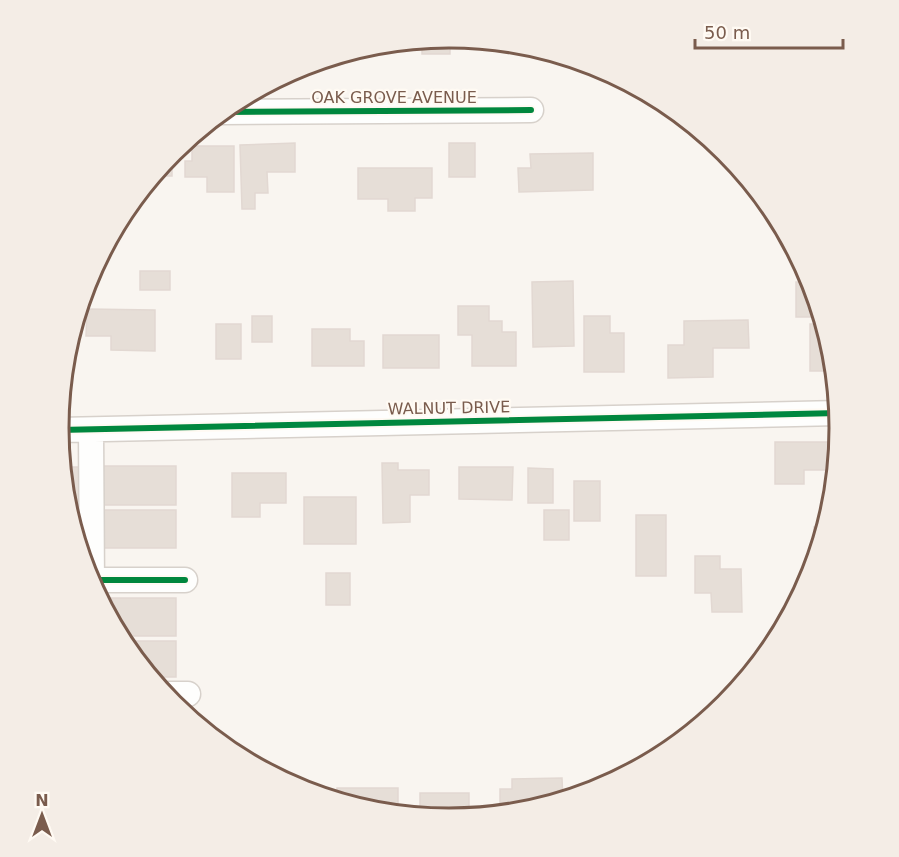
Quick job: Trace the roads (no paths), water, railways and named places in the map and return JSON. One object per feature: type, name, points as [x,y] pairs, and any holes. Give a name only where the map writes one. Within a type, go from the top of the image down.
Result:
[{"type":"street","name":"OAK GROVE AVENUE","points":[[238,112],[531,110]]},
{"type":"street","name":"WALNUT DRIVE","points":[[69,430],[829,413]]},
{"type":"street","points":[[91,430],[91,556]]},
{"type":"street","points":[[101,581],[185,580]]},
{"type":"street","points":[[176,694],[188,694]]}]
